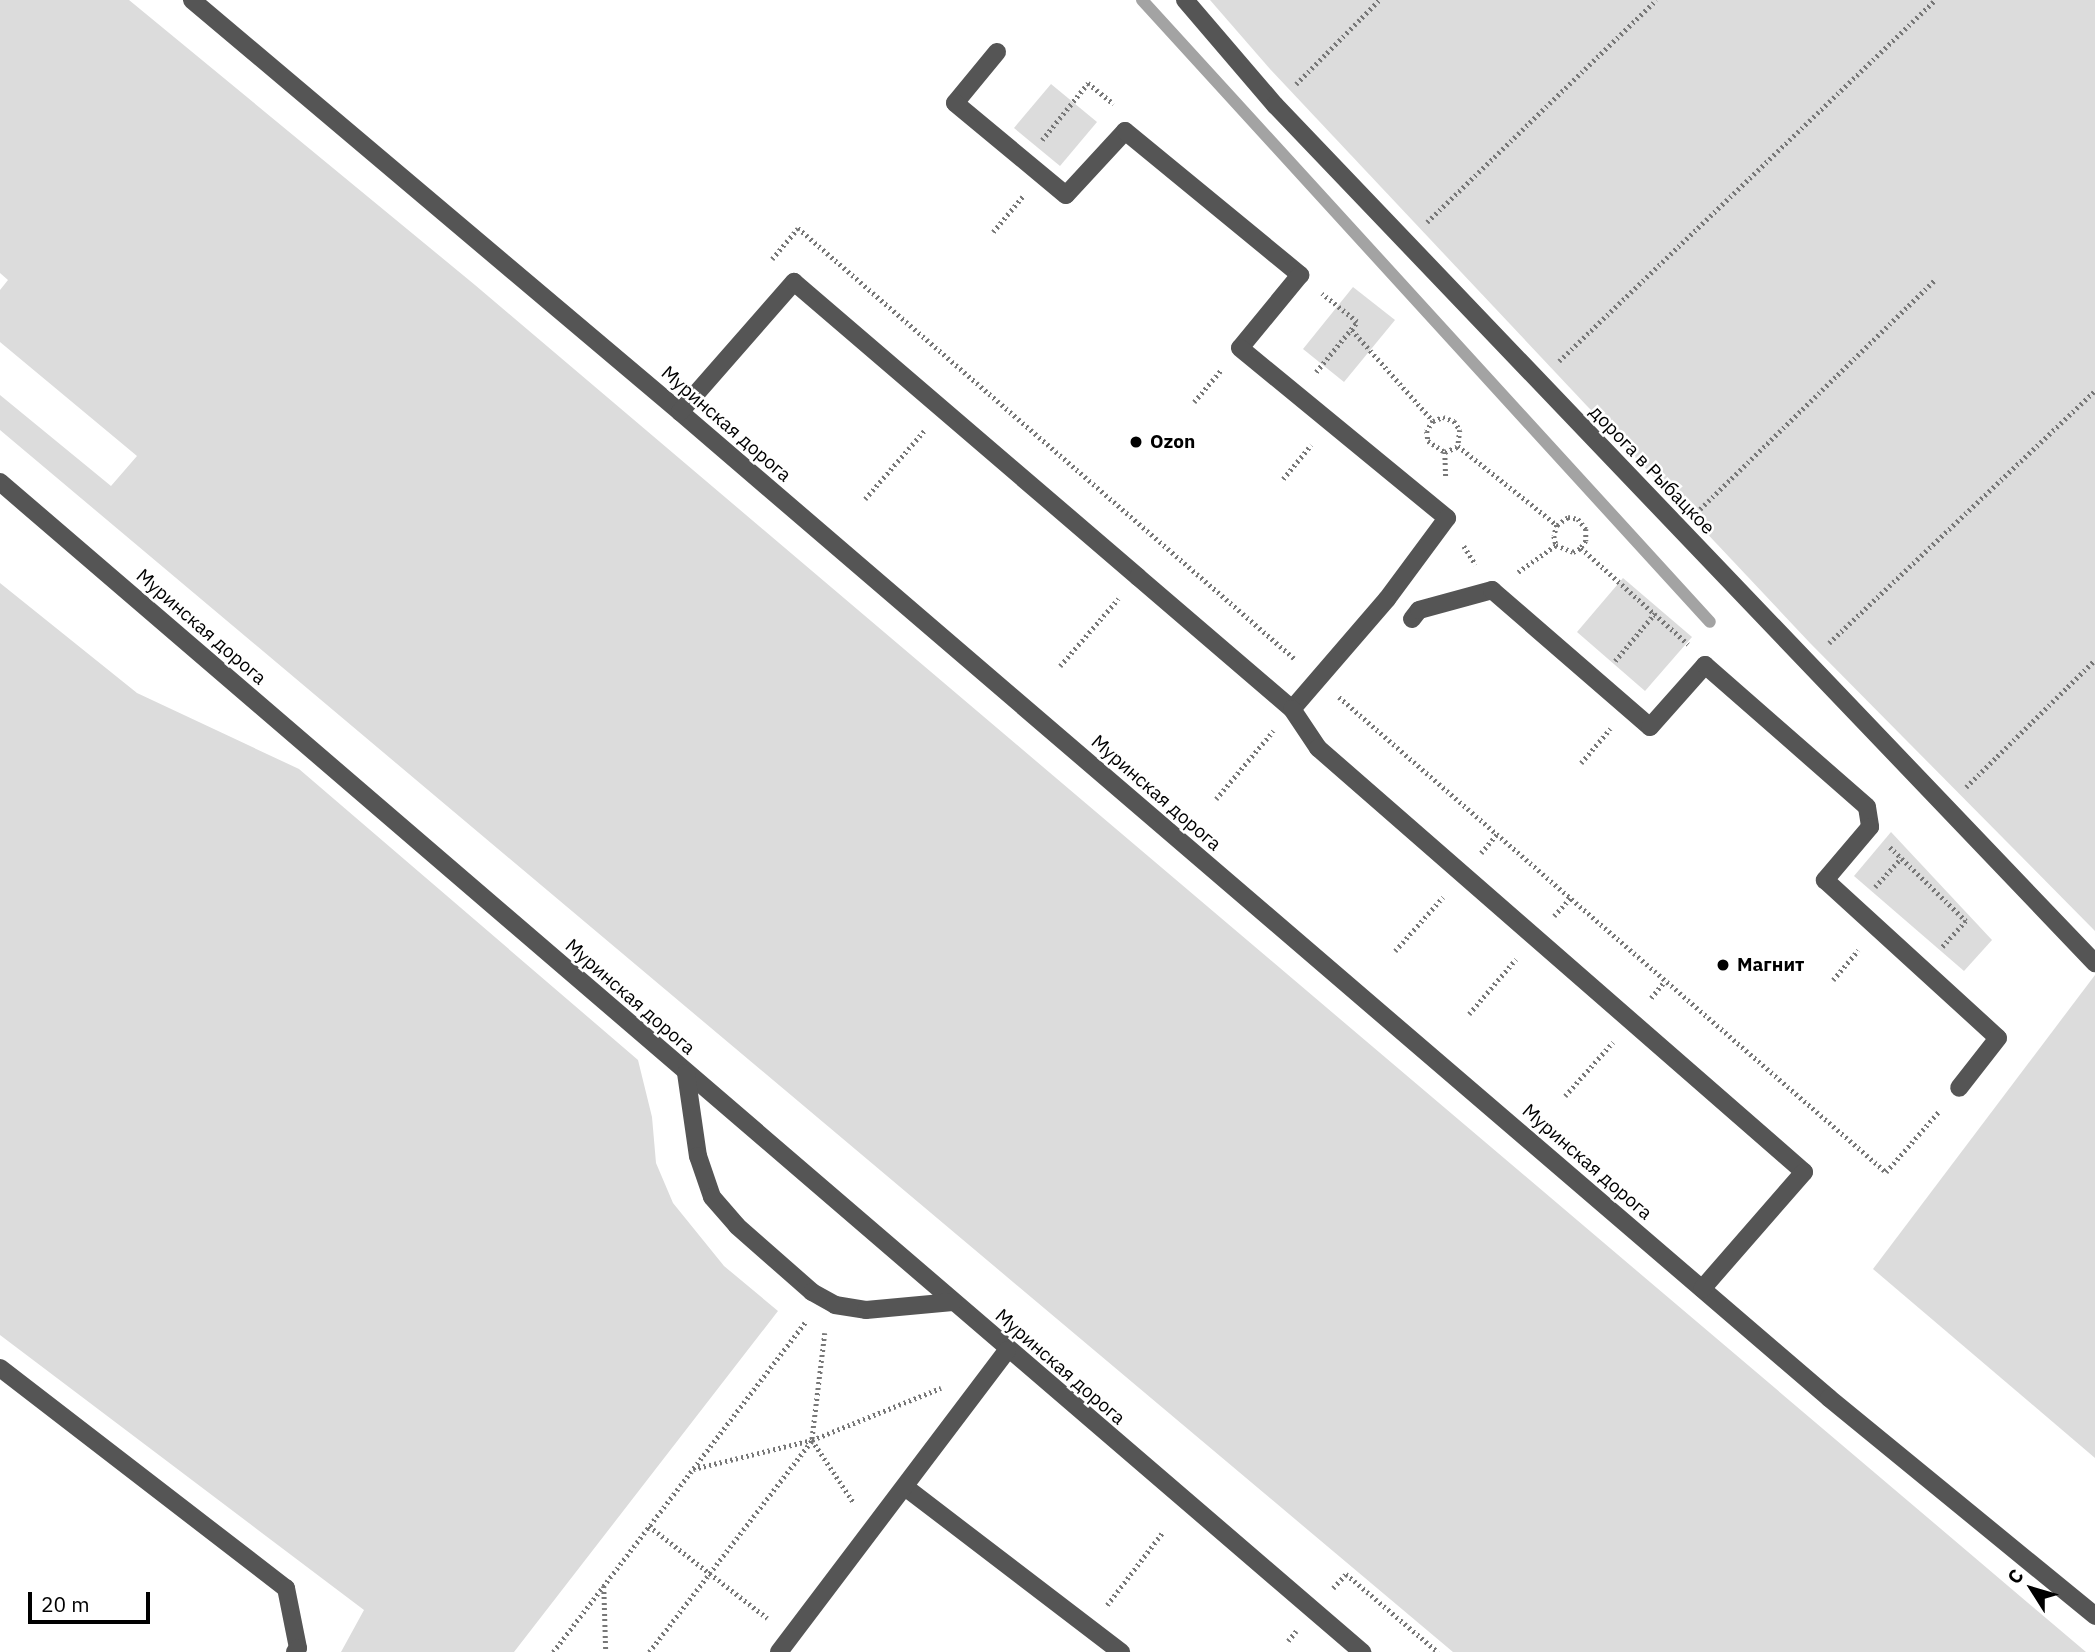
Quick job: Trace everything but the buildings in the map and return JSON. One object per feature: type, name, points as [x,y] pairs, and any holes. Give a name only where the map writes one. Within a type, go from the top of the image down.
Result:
[{"type":"street","name":"Муринская дорога","points":[[192,0],[680,412],[1829,1398],[2095,1616]]},
{"type":"street","name":"дорога в Рыбацкое","points":[[1185,0],[1275,105],[2095,962]]},
{"type":"street","points":[[997,52],[955,103],[1066,195],[1125,131],[1300,275],[1240,348],[1447,519],[1387,599],[1292,709]]},
{"type":"street","points":[[680,412],[794,282],[1292,709],[1318,748],[1804,1172],[1702,1289]]},
{"type":"street","name":"Муринская дорога","points":[[0,482],[1358,1651]]},
{"type":"street","points":[[1412,619],[1419,610],[1492,590],[1650,727],[1705,665],[1867,807],[1870,827],[1825,880],[1998,1038],[1959,1088]]},
{"type":"street","points":[[686,1073],[698,1156],[712,1198],[737,1226],[812,1292],[835,1305],[866,1310],[953,1302]]},
{"type":"street","points":[[779,1652],[1007,1350]]},
{"type":"street","points":[[0,1368],[286,1588],[298,1648],[295,1652]]},
{"type":"street","points":[[905,1487],[1121,1652]]},
{"type":"path","points":[[1275,105],[1379,0]]},
{"type":"path","points":[[1406,242],[1656,0]]},
{"type":"path","points":[[1538,381],[1935,0]]},
{"type":"path","points":[[1025,160],[1088,83],[1125,113],[1125,131]]},
{"type":"path","points":[[993,232],[1041,174]]},
{"type":"path","points":[[1297,396],[1357,322],[1300,275]]},
{"type":"path","points":[[1679,529],[1935,280]]},
{"type":"path","points":[[1352,330],[1433,421]]},
{"type":"path","points":[[1194,402],[1240,348]]},
{"type":"path","points":[[865,499],[971,377]]},
{"type":"path","points":[[1807,663],[2095,391]]},
{"type":"path","points":[[1445,452],[1428,441],[1427,431],[1433,421],[1443,417],[1454,421],[1460,430],[1458,446]]},
{"type":"path","points":[[1283,479],[1330,422]]},
{"type":"path","points":[[1445,452],[1458,446]]},
{"type":"path","points":[[1458,446],[1557,524]]},
{"type":"path","points":[[1445,452],[1447,519],[1492,590],[1556,545]]},
{"type":"path","points":[[1568,517],[1578,519],[1586,529],[1586,541],[1581,548],[1573,552],[1556,545],[1554,536],[1557,524],[1568,517]]},
{"type":"path","points":[[1060,666],[1164,546]]},
{"type":"path","points":[[1581,548],[1682,638],[1705,665]]},
{"type":"path","points":[[1598,682],[1655,613]]},
{"type":"path","points":[[1946,808],[2095,660]]},
{"type":"path","points":[[1581,763],[1628,707]]},
{"type":"path","points":[[1216,799],[1292,709]]},
{"type":"path","points":[[1870,827],[1966,921],[1923,970]]},
{"type":"path","points":[[1856,908],[1900,858]]},
{"type":"path","points":[[1833,980],[1877,928]]},
{"type":"path","points":[[553,1652],[813,1312]]},
{"type":"path","points":[[649,1652],[812,1440],[826,1331]]},
{"type":"path","points":[[692,1469],[812,1440],[951,1384]]},
{"type":"path","points":[[812,1440],[872,1530]]},
{"type":"path","points":[[649,1527],[791,1636]]},
{"type":"path","points":[[1090,1628],[1162,1533]]},
{"type":"path","points":[[1328,1594],[1346,1574],[1438,1652]]},
{"type":"path","points":[[604,1585],[606,1652]]},
{"type":"shaded area","points":[[0,0],[129,0],[475,285],[2086,1652],[1453,1652],[0,430],[0,395],[111,486],[137,456],[0,342],[0,290],[8,280],[0,273]]},
{"type":"shaded area","points":[[1210,0],[2095,0],[2095,931],[1810,643],[1270,69]]},
{"type":"shaded area","points":[[1051,84],[1097,122],[1060,166],[1014,128]]},
{"type":"shaded area","points":[[1353,287],[1395,320],[1344,382],[1303,349]]},
{"type":"shaded area","points":[[1623,578],[1692,637],[1645,691],[1577,632]]},
{"type":"shaded area","points":[[0,583],[137,693],[299,769],[638,1060],[652,1117],[656,1163],[673,1203],[724,1266],[778,1311],[514,1652],[341,1652],[364,1610],[0,1335]]},
{"type":"shaded area","points":[[1891,832],[1992,940],[1964,971],[1854,876]]},
{"type":"shaded area","points":[[2095,975],[2095,1458],[1873,1269]]},
{"type":"waterway","points":[[1142,0],[1710,622]]},
{"type":"place","name":"Ozon","points":[[1136,442]]},
{"type":"place","name":"Магнит","points":[[1723,965]]}]
